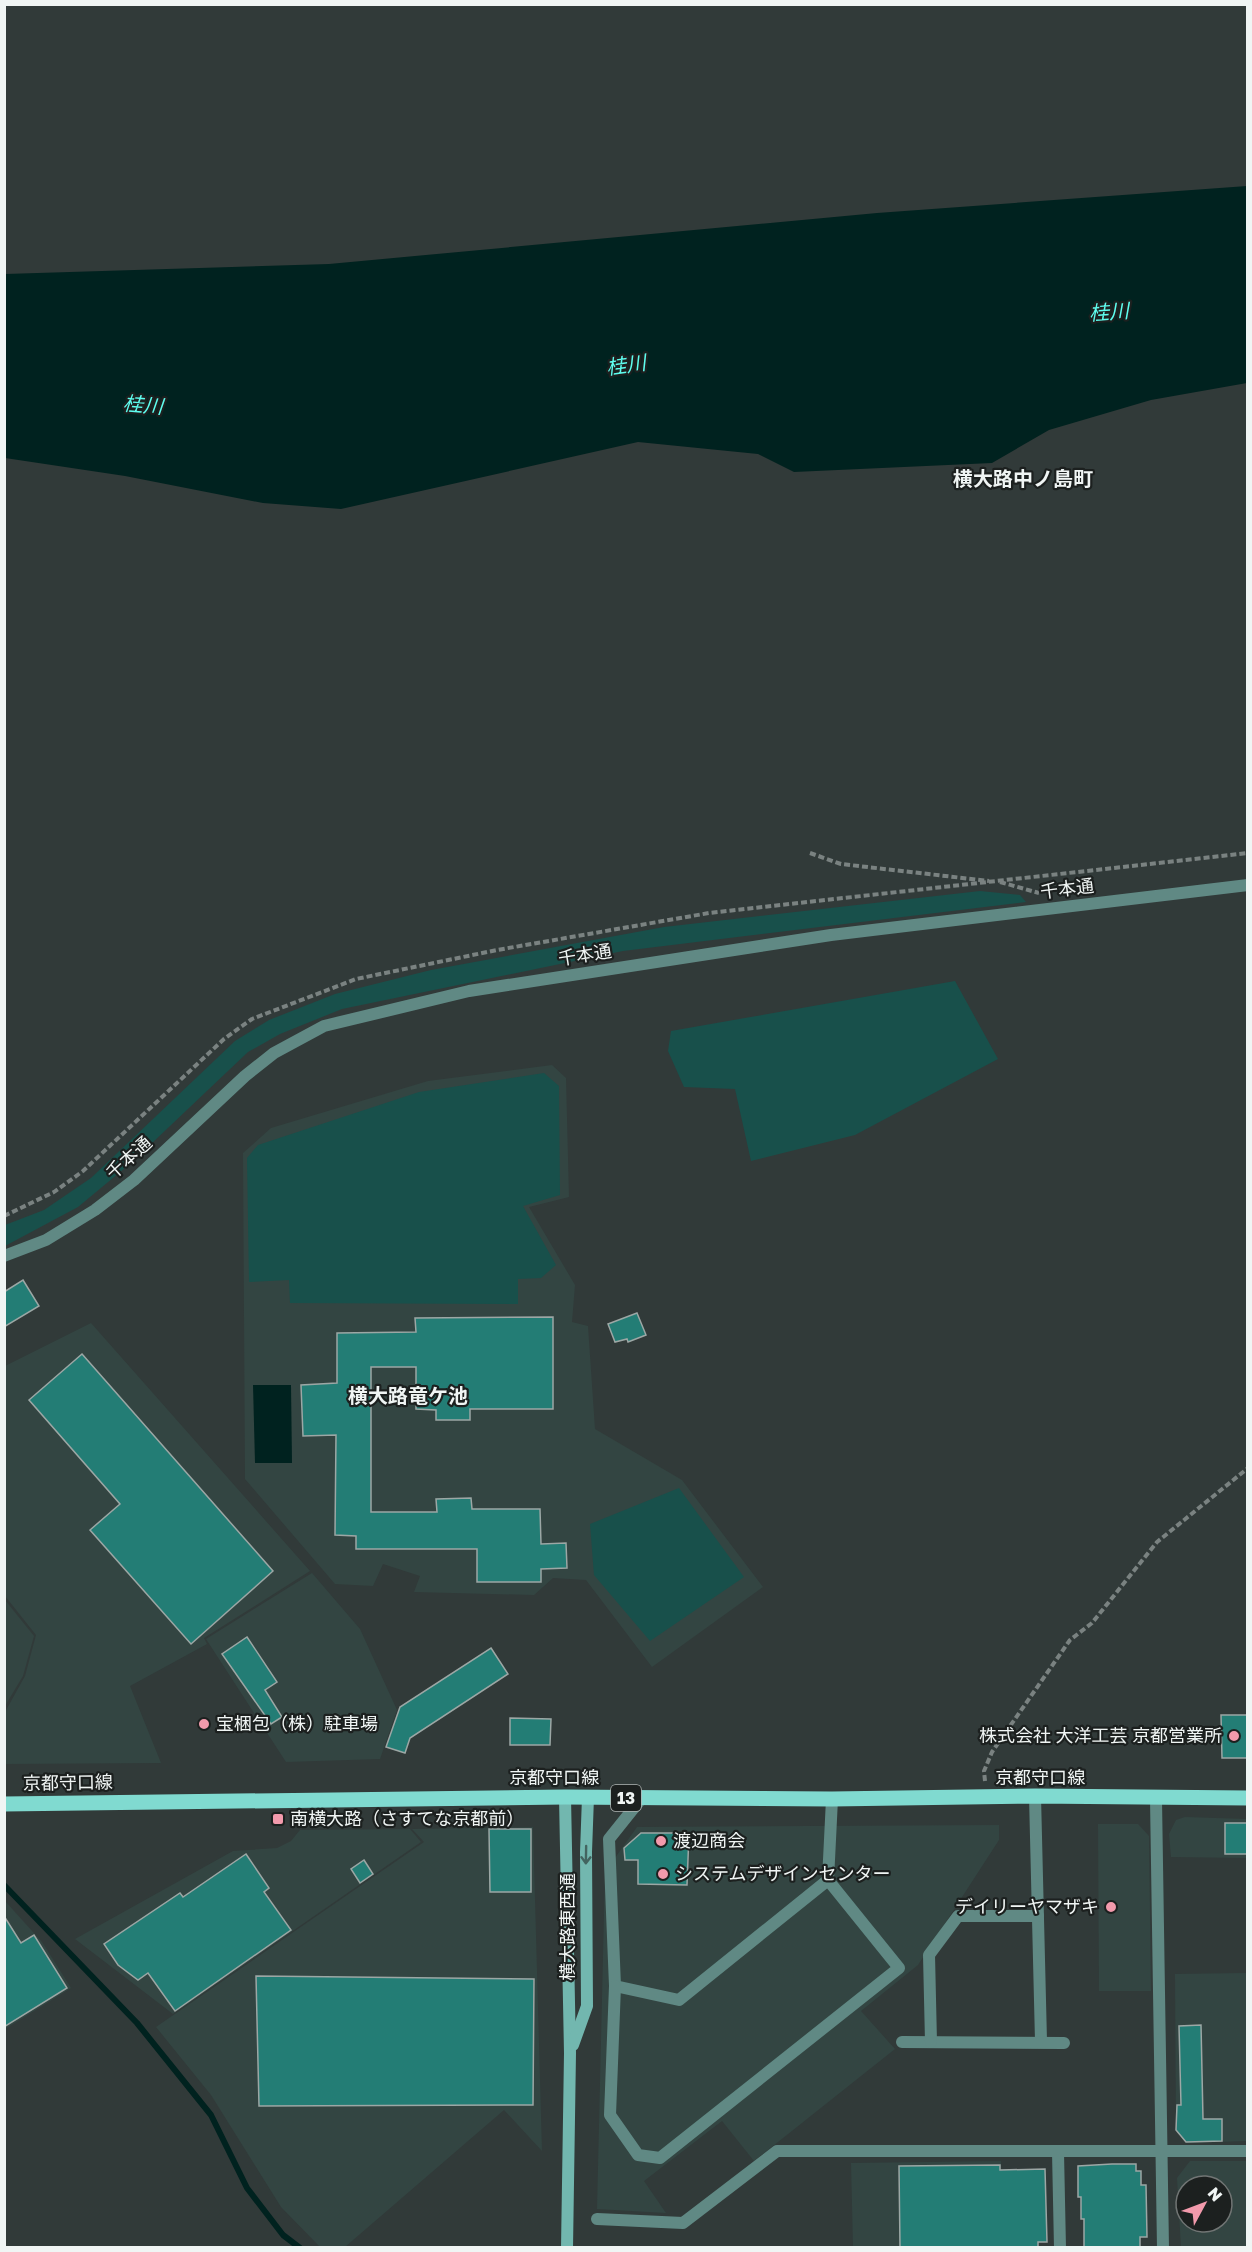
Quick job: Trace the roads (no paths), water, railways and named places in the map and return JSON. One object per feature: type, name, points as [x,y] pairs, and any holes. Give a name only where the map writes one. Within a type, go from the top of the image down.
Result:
[{"type":"main road","name":"京都守口線","points":[[4,1804],[565,1797],[641,1799],[1035,1796],[1156,1799],[1248,1798]]},
{"type":"street","name":"千本通","points":[[4,1256],[46,1240],[94,1210],[134,1180],[252,1070],[274,1053],[324,1026],[469,991],[831,935],[1248,885]]},
{"type":"street","points":[[1035,1796],[1041,2041]]},
{"type":"street","name":"横大路東西通","points":[[565,1797],[570,2053],[567,2247]]},
{"type":"street","name":"横大路東西通","points":[[570,2053],[587,2007],[588,1797]]},
{"type":"street","points":[[641,1799],[609,1839],[615,1986],[610,2115],[638,2155],[660,2158],[899,1968],[828,1880],[832,1799]]},
{"type":"street","points":[[1156,1799],[1163,2247]]},
{"type":"street","points":[[615,1986],[679,2000],[828,1880]]},
{"type":"street","points":[[931,2042],[929,1955],[958,1916],[1038,1916]]},
{"type":"street","points":[[902,2042],[1041,2041],[1064,2043]]},
{"type":"street","points":[[597,2219],[682,2223],[777,2151],[1248,2151]]},
{"type":"street","points":[[1058,2152],[1060,2247]]},
{"type":"water","name":"桂川","points":[[1247,186],[1247,383],[1151,400],[1049,430],[992,463],[794,472],[758,454],[638,442],[341,509],[263,503],[125,476],[5,458],[5,274],[329,264],[877,213]]},
{"type":"water","points":[[253,1385],[291,1385],[292,1463],[255,1463]]},
{"type":"waterway","points":[[4,1885],[137,2023],[211,2115],[247,2188],[283,2235],[300,2248]]},
{"type":"place","name":"宝梱包（株）駐車場","points":[[204,1724]]},
{"type":"place","name":"株式会社 大洋工芸 京都営業所","points":[[1234,1736]]},
{"type":"place","name":"南横大路（さすてな京都前）","points":[[278,1819]]},
{"type":"place","name":"渡辺商会","points":[[661,1841]]},
{"type":"place","name":"システムデザインセンター","points":[[663,1874]]},
{"type":"place","name":"デイリーヤマザキ","points":[[1111,1907]]},
{"type":"district","name":"横大路中ノ島町","points":[[1023,479]]},
{"type":"district","name":"横大路竜ケ池","points":[[408,1396]]}]
